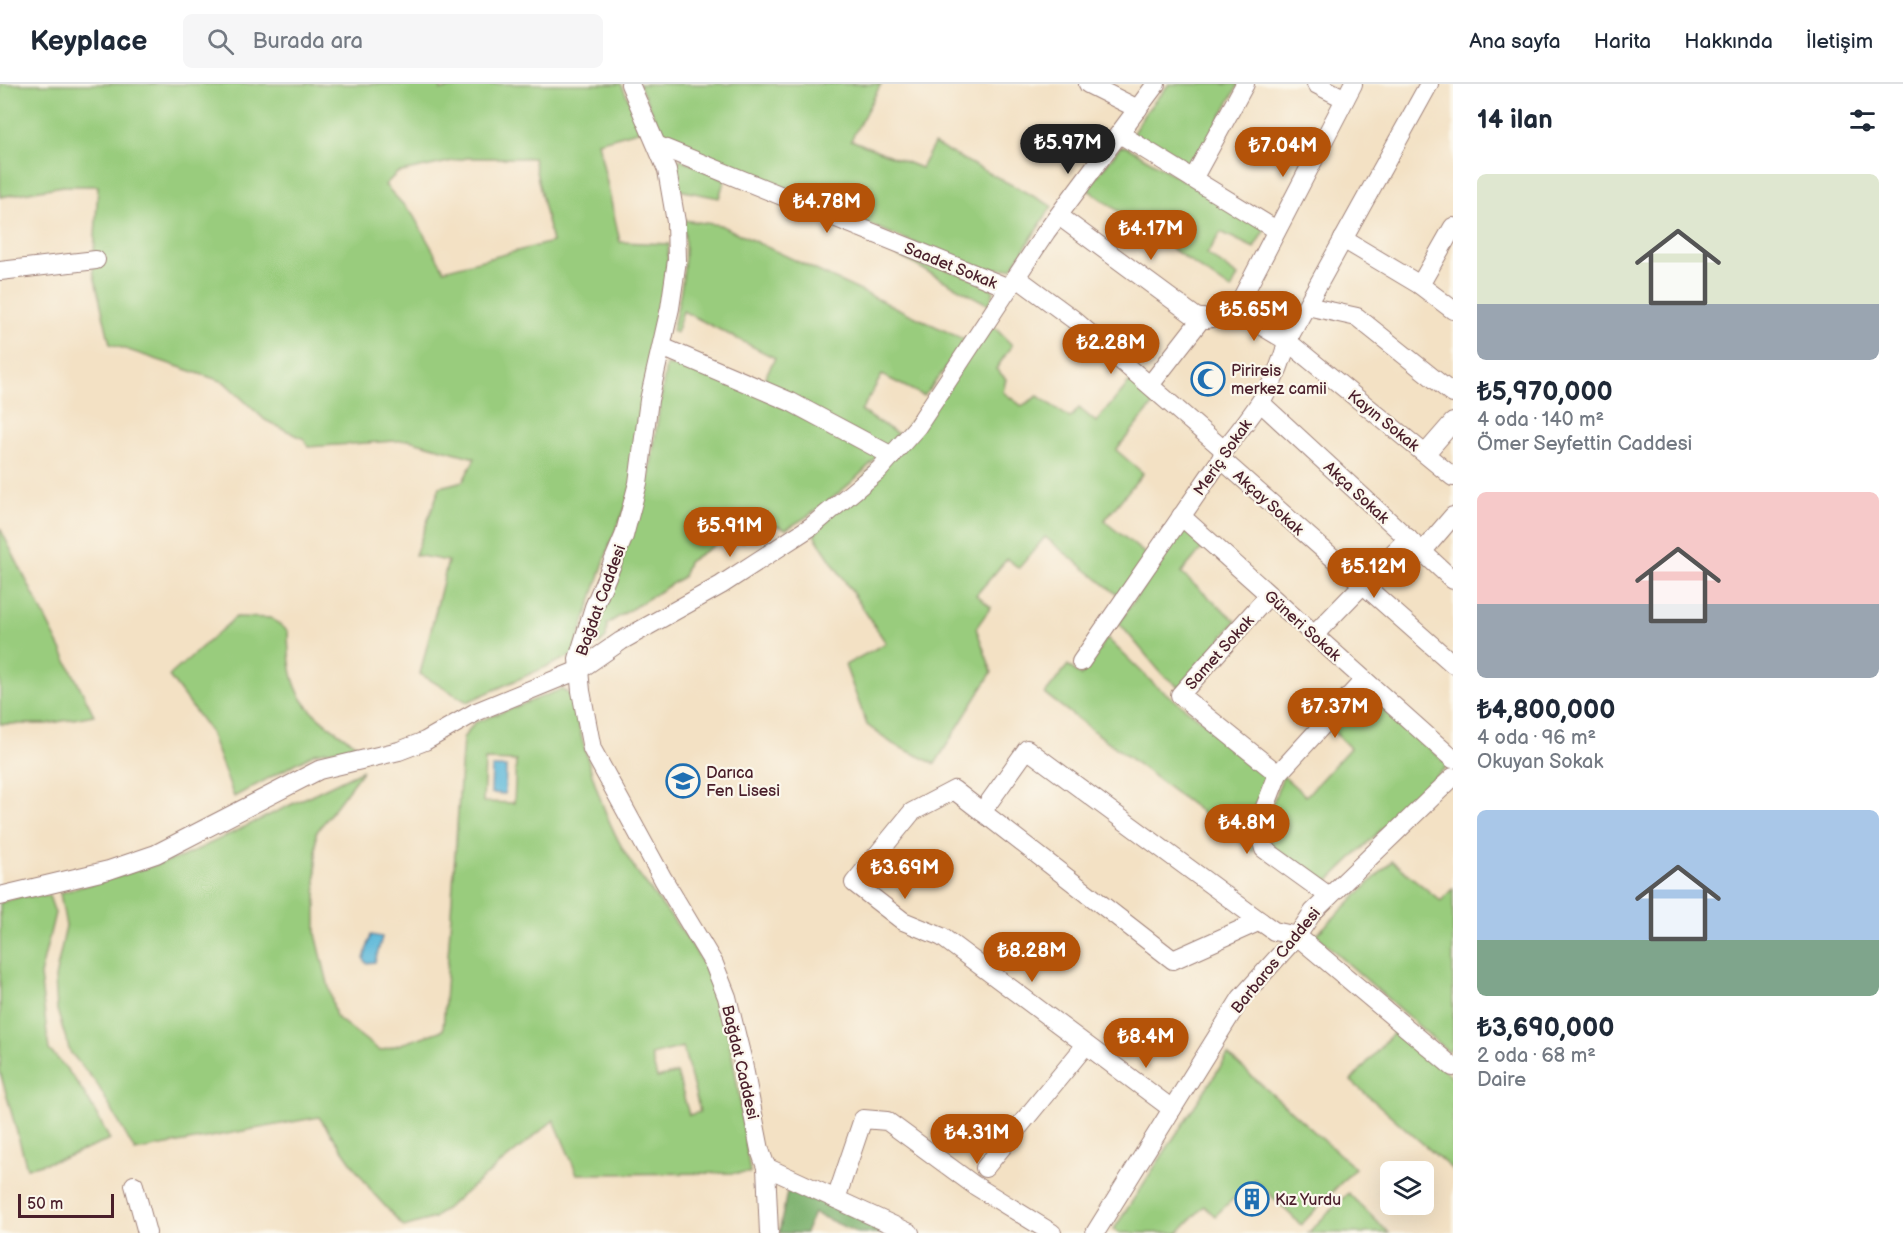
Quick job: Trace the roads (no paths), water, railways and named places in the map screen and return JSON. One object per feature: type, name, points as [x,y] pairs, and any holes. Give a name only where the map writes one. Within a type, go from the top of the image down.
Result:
[{"type":"street","name":"Bağdat Caddesi","points":[[630,84],[659,146],[667,170],[674,211],[677,260],[662,347],[649,400],[638,483],[624,536],[594,607],[578,659],[579,670],[592,749],[663,879],[714,964],[726,998],[742,1058],[760,1150],[766,1167],[769,1233]]},
{"type":"street","points":[[1088,84],[1138,109]]},
{"type":"street","points":[[0,896],[108,870],[156,854],[319,770],[382,753],[399,751],[425,741],[476,712],[579,670],[621,640],[721,585],[812,526],[892,456],[917,427],[1059,216],[1156,84]]},
{"type":"street","points":[[1192,178],[1245,84]]},
{"type":"street","points":[[1059,216],[1196,316],[1202,318],[1234,313],[1349,92],[1316,84]]},
{"type":"street","name":"Meriç Sokak","points":[[1080,662],[1223,454],[1261,403],[1283,362],[1287,341],[1429,84]]},
{"type":"street","points":[[1120,134],[1276,230]]},
{"type":"street","name":"Saadet Sokak","points":[[659,146],[1013,283],[1073,320],[1150,385],[1223,454]]},
{"type":"street","points":[[1420,285],[1453,227]]},
{"type":"street","points":[[1343,239],[1420,285],[1453,310]]},
{"type":"street","points":[[0,271],[96,260]]},
{"type":"street","points":[[1307,306],[1358,317],[1453,394]]},
{"type":"street","name":"Kayın Sokak","points":[[1234,313],[1245,316],[1287,341],[1453,477]]},
{"type":"street","points":[[1150,385],[1202,318]]},
{"type":"street","points":[[662,347],[791,402],[892,456]]},
{"type":"street","name":"Akça Sokak","points":[[1261,403],[1453,580]]},
{"type":"street","points":[[1426,453],[1453,422]]},
{"type":"street","name":"Akçay Sokak","points":[[1223,454],[1363,586],[1453,664]]},
{"type":"street","name":"Güneri Sokak","points":[[1181,516],[1453,759]]},
{"type":"street","points":[[1422,552],[1453,516]]},
{"type":"street","points":[[1314,635],[1408,538]]},
{"type":"street","name":"Samet Sokak","points":[[1269,595],[1180,695],[1278,774]]},
{"type":"street","points":[[1329,896],[1264,849],[1258,825],[1278,774],[1364,680]]},
{"type":"street","points":[[982,812],[1027,749],[1274,931],[1297,936],[1453,1066]]},
{"type":"street","name":"Barbaros Caddesi","points":[[1097,1232],[1241,998],[1297,936],[1313,912],[1453,777]]},
{"type":"street","points":[[1172,1109],[942,937],[903,921],[855,883],[912,812],[954,790],[1173,960],[1260,921]]},
{"type":"street","points":[[986,1168],[1085,1046]]},
{"type":"street","points":[[836,1199],[863,1119],[886,1121],[974,1185],[1052,1233]]},
{"type":"street","points":[[766,1167],[910,1233]]},
{"type":"street","points":[[134,1185],[147,1233]]},
{"type":"water","points":[[492,767],[506,767],[505,794],[491,793]]},
{"type":"water","points":[[371,935],[382,937],[375,962],[366,963],[364,959]]},
{"type":"place","name":"Pirireis merkez camii","points":[[1208,379]]},
{"type":"place","name":"Darıca Fen Lisesi","points":[[683,781]]},
{"type":"place","name":"Kız Yurdu","points":[[1252,1199]]}]
